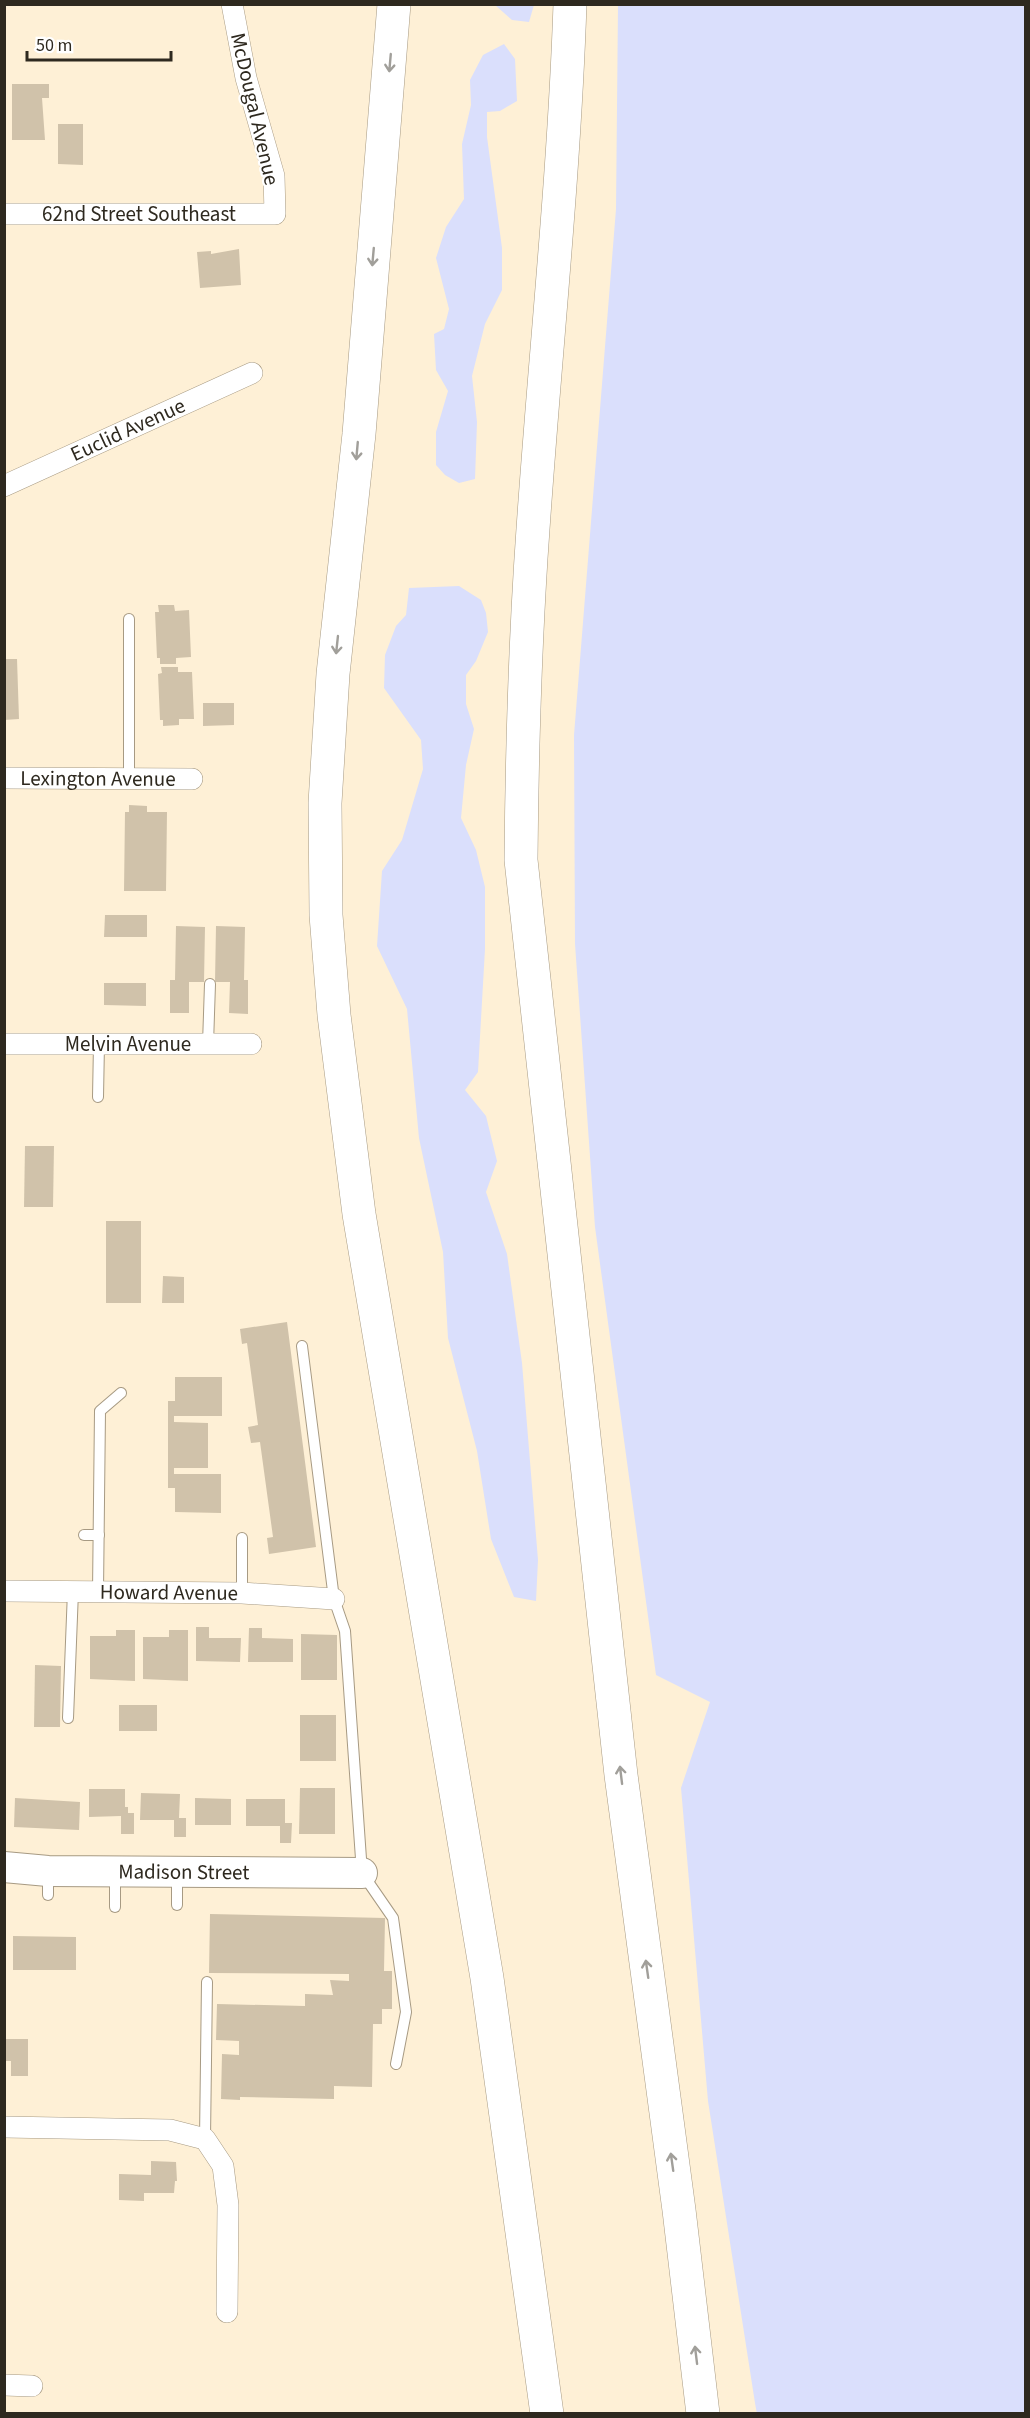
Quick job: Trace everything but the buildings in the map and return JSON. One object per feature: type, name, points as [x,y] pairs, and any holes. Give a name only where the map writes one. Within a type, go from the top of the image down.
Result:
[{"type":"highway","points":[[394,4],[358,434],[333,674],[325,803],[326,915],[334,1014],[359,1214],[487,1978],[547,2414]]},
{"type":"highway","points":[[570,4],[566,108],[533,529],[523,711],[521,860],[621,1775],[703,2414]]},
{"type":"street","name":"McDougal Avenue","points":[[232,4],[246,78],[265,137],[274,176],[275,214]]},
{"type":"street","name":"62nd Street Southeast","points":[[4,214],[275,214]]},
{"type":"street","name":"Euclid Avenue","points":[[4,486],[252,373]]},
{"type":"street","name":"Lexington Avenue","points":[[4,778],[192,778]]},
{"type":"street","name":"Melvin Avenue","points":[[4,1044],[251,1044]]},
{"type":"street","name":"Howard Avenue","points":[[4,1591],[242,1593],[334,1599]]},
{"type":"street","name":"Madison Street","points":[[4,1867],[48,1883],[115,1872],[362,1873]]},
{"type":"street","points":[[4,2127],[170,2130],[205,2139],[223,2166],[228,2205],[227,2312]]},
{"type":"street","points":[[4,2385],[32,2386]]},
{"type":"lane","points":[[129,619],[129,778]]},
{"type":"lane","points":[[208,1044],[210,984]]},
{"type":"lane","points":[[98,1097],[99,1044]]},
{"type":"lane","points":[[302,1346],[334,1599],[345,1631],[362,1873],[393,1918],[406,2012],[396,2064]]},
{"type":"lane","points":[[98,1592],[100,1411],[121,1393]]},
{"type":"lane","points":[[84,1535],[99,1535]]},
{"type":"lane","points":[[242,1538],[242,1593]]},
{"type":"lane","points":[[68,1718],[73,1592]]},
{"type":"lane","points":[[115,1872],[115,1907]]},
{"type":"lane","points":[[177,1873],[177,1905]]},
{"type":"lane","points":[[205,2139],[207,1982]]},
{"type":"shaded area","points":[[495,5],[534,5],[529,22],[512,20]]},
{"type":"shaded area","points":[[618,5],[1025,5],[1025,2413],[757,2414],[755,2403],[708,2101],[681,1788],[710,1702],[656,1675],[595,1227],[575,944],[574,735],[616,209]]},
{"type":"shaded area","points":[[504,44],[515,59],[517,101],[500,111],[487,112],[487,137],[502,248],[502,290],[485,324],[472,376],[477,422],[475,479],[459,483],[445,475],[436,465],[436,432],[448,391],[436,370],[434,334],[444,329],[449,309],[436,258],[446,227],[464,199],[462,144],[471,105],[470,80],[483,55]]},
{"type":"shaded area","points":[[459,586],[481,600],[486,613],[488,632],[476,661],[466,675],[466,704],[474,729],[466,765],[461,818],[476,850],[485,887],[485,949],[478,1072],[465,1090],[486,1116],[497,1161],[486,1192],[507,1254],[522,1363],[538,1560],[536,1601],[514,1597],[491,1539],[477,1451],[448,1338],[443,1252],[419,1138],[407,1009],[377,946],[382,871],[402,840],[423,769],[421,740],[384,688],[385,655],[396,626],[406,615],[409,588]]}]
